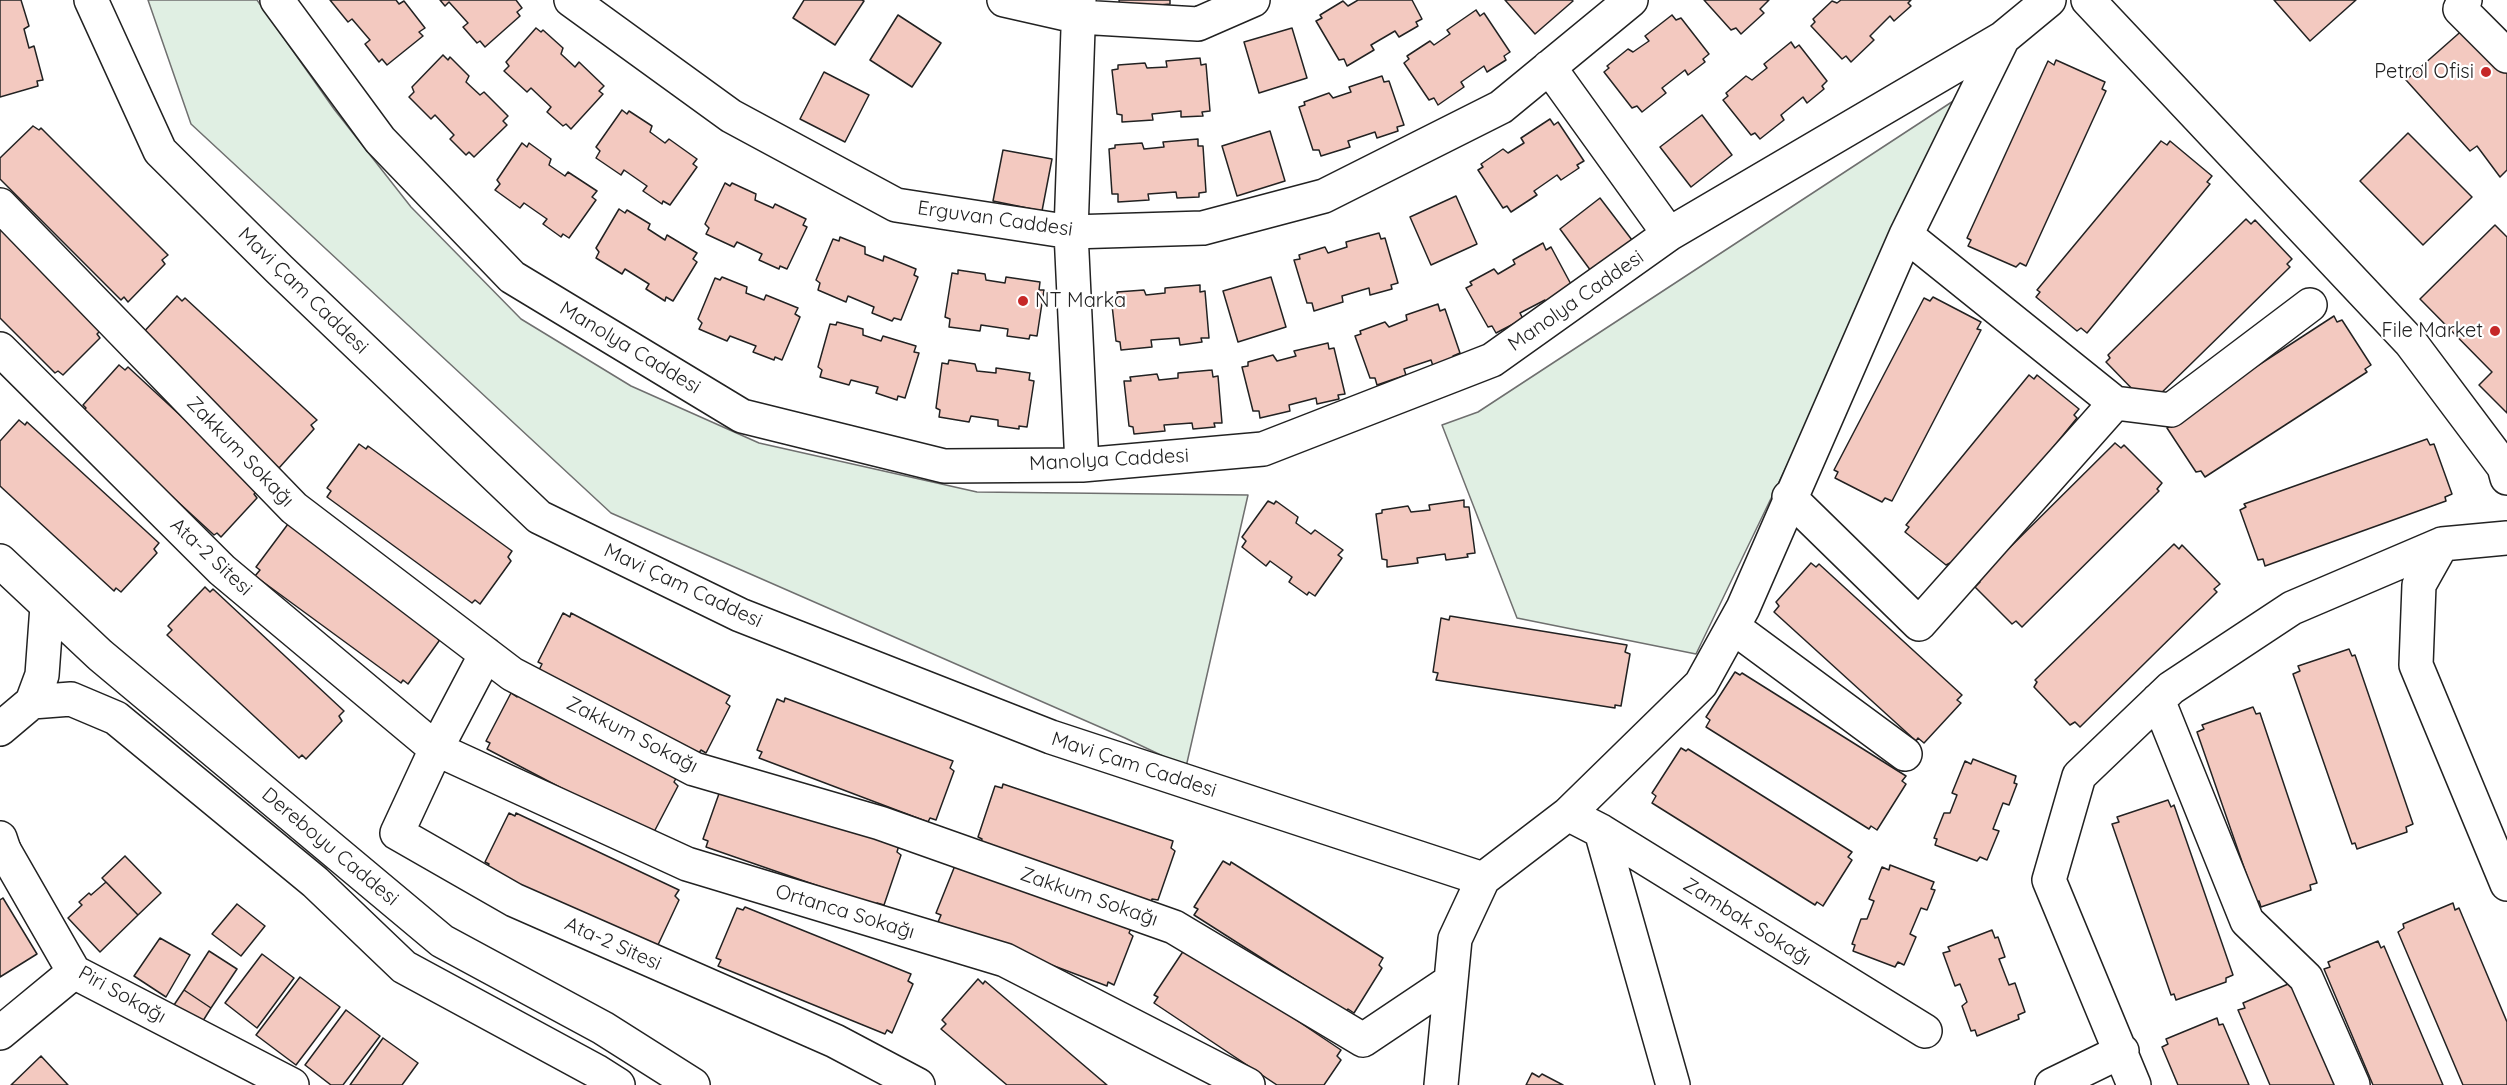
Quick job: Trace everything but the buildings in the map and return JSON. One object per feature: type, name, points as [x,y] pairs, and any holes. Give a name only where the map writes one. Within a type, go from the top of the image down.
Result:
[{"type":"street","name":"Mavi Çam Caddesi","points":[[91,0],[159,151],[539,517],[740,615],[1051,737],[1483,879]]},
{"type":"street","name":"Manolya Caddesi","points":[[277,0],[380,140],[512,277],[742,416],[944,466],[1082,465],[1263,449],[1492,360],[1670,234],[2004,38]]},
{"type":"street","name":"Erguvan Caddesi","points":[[572,0],[731,116],[896,205],[1071,232],[1203,228],[1324,196],[1501,107],[1631,0]]},
{"type":"street","points":[[1004,0],[1198,24],[1253,0]]},
{"type":"street","points":[[1441,1085],[1455,939],[1483,879],[1568,814],[1701,684],[1733,627],[1906,235],[2004,38],[2049,0]]},
{"type":"street","points":[[2088,0],[2411,343],[2504,467],[2507,478]]},
{"type":"street","points":[[2464,0],[2460,9],[2507,56]]},
{"type":"street","points":[[1079,8],[1071,232],[1082,465]]},
{"type":"street","points":[[1550,68],[1670,234]]},
{"type":"street","name":"Zakkum Sokağı","points":[[0,206],[294,508],[512,674],[694,769],[880,823],[1174,927],[1363,1040],[1451,981]]},
{"type":"street","points":[[1906,235],[2115,403],[2171,410],[2310,305]]},
{"type":"street","name":"Ata-2 Sitesi","points":[[0,349],[222,570],[436,749]]},
{"type":"street","points":[[1789,497],[1919,624],[2115,403]]},
{"type":"street","points":[[2134,1085],[2122,1051],[2049,880],[2079,776],[2171,688],[2292,608],[2442,544],[2507,538]]},
{"type":"street","points":[[2442,544],[2419,585],[2416,665],[2507,884]]},
{"type":"street","name":"Dereboyu Caddesi","points":[[0,561],[100,655],[442,941],[603,1028],[693,1085]]},
{"type":"street","points":[[0,729],[32,702],[42,675],[47,606]]},
{"type":"street","points":[[1733,627],[1905,754]]},
{"type":"street","name":"Ata-2 Sitesi","points":[[486,654],[436,749],[397,833],[514,900],[835,1041],[918,1085]]},
{"type":"street","name":"Dereboyu Caddesi","points":[[32,702],[71,699],[116,718],[315,882],[404,967],[618,1085]]},
{"type":"street","points":[[2158,700],[2247,921],[2306,978],[2353,1085]]},
{"type":"street","name":"Ortanca Sokağı","points":[[436,749],[687,864],[1005,960],[1248,1085]]},
{"type":"street","name":"Zambak Sokağı","points":[[1568,814],[1601,831],[1925,1031]]},
{"type":"street","points":[[1601,831],[1673,1085]]},
{"type":"street","name":"Piri Sokağı","points":[[1,844],[74,972],[292,1085]]},
{"type":"street","points":[[0,1033],[74,972]]},
{"type":"street","points":[[2052,1085],[2122,1051]]},
{"type":"green space","points":[[148,0],[257,0],[334,109],[411,207],[521,319],[631,386],[759,443],[977,492],[1248,495],[1186,767],[1125,738],[611,513],[191,124]]},
{"type":"green space","points":[[1967,92],[1696,654],[1517,618],[1442,425],[1478,412]]},
{"type":"place","name":"Petrol Ofisi","points":[[2486,72]]},
{"type":"place","name":"NT Marka","points":[[1023,301]]},
{"type":"place","name":"File Market","points":[[2495,331]]}]
